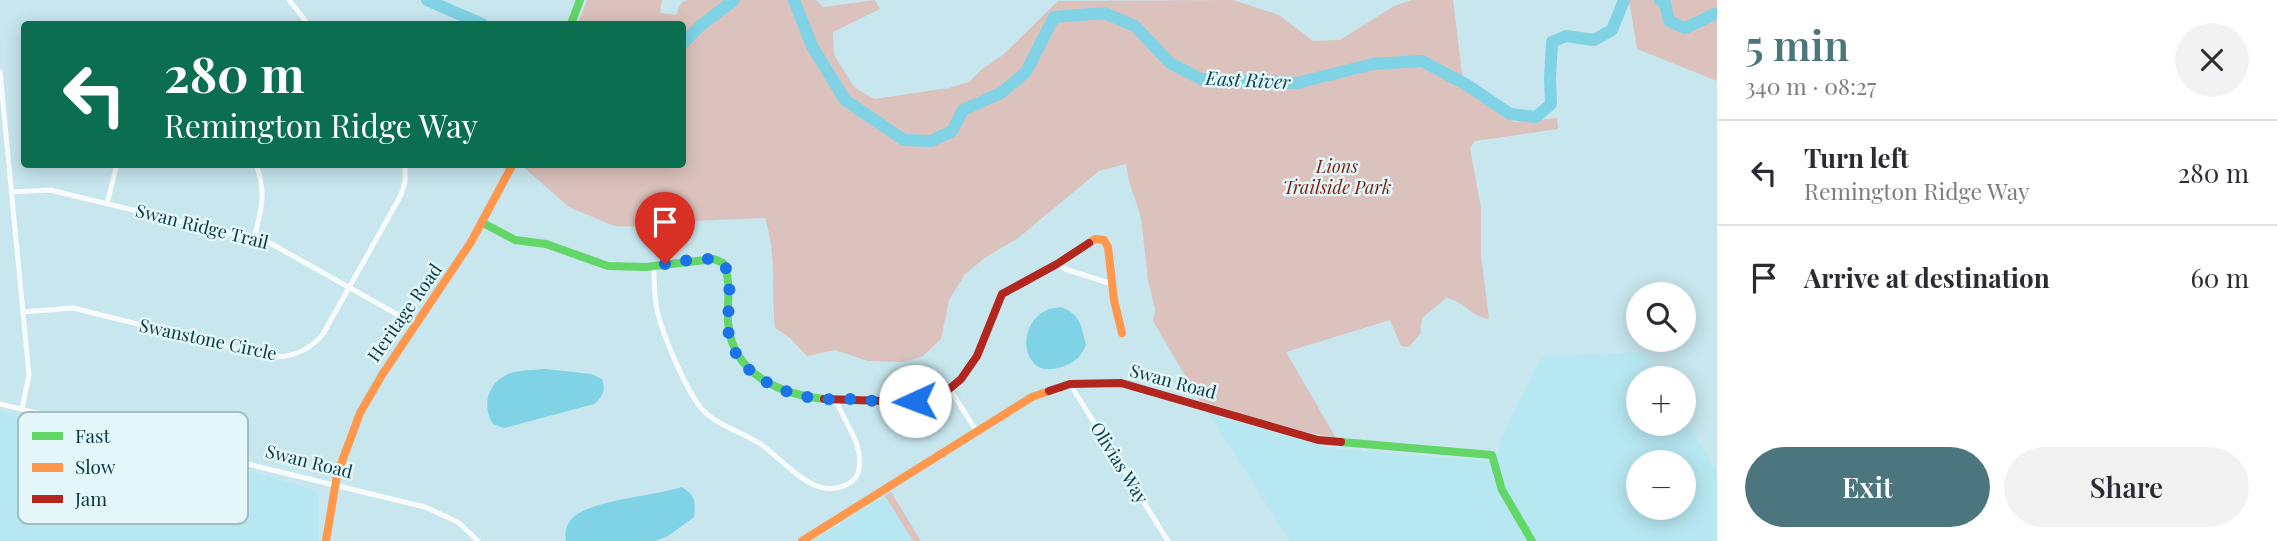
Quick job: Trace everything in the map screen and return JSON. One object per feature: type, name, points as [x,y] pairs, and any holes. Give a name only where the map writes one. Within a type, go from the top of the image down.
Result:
[{"type":"street","points":[[289,0],[306,21]]},
{"type":"street","points":[[572,21],[580,0]]},
{"type":"street","points":[[0,72],[29,380],[22,409]]},
{"type":"street","points":[[107,204],[116,168]]},
{"type":"street","points":[[254,239],[264,196],[258,168]]},
{"type":"street","name":"Swanstone Circle","points":[[23,312],[72,309],[267,355],[285,357],[303,352],[317,341],[403,191],[405,168]]},
{"type":"street","name":"Heritage Road","points":[[326,541],[334,485],[360,412],[385,369],[483,223],[511,168]]},
{"type":"street","name":"Swan Ridge Trail","points":[[11,192],[50,190],[254,239],[277,247],[416,325]]},
{"type":"street","points":[[483,223],[517,240],[546,244],[604,266],[654,266],[708,259],[722,262],[729,276],[729,338],[746,368],[764,381],[819,399],[901,403],[934,396],[950,389],[979,357],[1002,294],[1057,264],[1093,240],[1101,239],[1108,247],[1122,333]]},
{"type":"street","points":[[1057,264],[1065,270],[1112,284]]},
{"type":"street","points":[[654,266],[659,318],[683,374],[701,407],[717,421],[774,453],[802,479],[832,488],[853,481],[860,467],[853,433],[836,399]]},
{"type":"street","name":"Swan Road","points":[[802,541],[1032,397],[1070,384],[1104,382],[1134,385],[1332,443],[1492,456],[1502,494],[1532,541]]},
{"type":"street","name":"Olivias Way","points":[[1070,384],[1168,541]]},
{"type":"street","points":[[950,389],[976,432]]},
{"type":"street","name":"Swan Road","points":[[0,404],[34,412]]},
{"type":"street","name":"Swan Road","points":[[248,464],[437,511],[457,522],[478,541]]},
{"type":"shaded area","points":[[1061,307],[1076,317],[1086,345],[1079,357],[1069,364],[1052,369],[1042,368],[1031,360],[1028,353],[1026,345],[1029,329],[1038,316],[1048,309]]},
{"type":"shaded area","points":[[1644,352],[1653,366],[1626,366],[1626,436],[1695,436],[1717,472],[1717,541],[1290,541],[1209,414],[1327,448],[1496,462],[1510,418],[1542,357]]},
{"type":"shaded area","points":[[545,369],[591,374],[602,379],[603,393],[594,404],[504,428],[493,424],[487,402],[497,382],[511,373]]},
{"type":"shaded area","points":[[0,411],[18,415],[18,524],[248,524],[248,470],[312,489],[319,496],[319,541],[0,541]]},
{"type":"shaded area","points":[[682,487],[694,499],[694,517],[668,536],[655,541],[566,541],[568,525],[579,513],[602,504]]},
{"type":"shaded area","points":[[885,496],[913,541],[813,541]]},
{"type":"green space","name":"Lions Trailside Park","points":[[587,0],[662,0],[660,13],[676,15],[681,3],[687,0],[816,0],[823,7],[875,0],[880,9],[833,32],[834,55],[854,87],[874,99],[949,88],[969,82],[1003,55],[1058,1],[1233,0],[1279,15],[1313,41],[1340,40],[1394,6],[1412,0],[1453,0],[1462,73],[1470,93],[1515,122],[1557,118],[1558,129],[1475,141],[1470,148],[1481,208],[1481,255],[1489,319],[1476,315],[1458,302],[1446,298],[1422,318],[1420,334],[1409,347],[1401,346],[1390,320],[1286,352],[1336,438],[1302,431],[1200,401],[1153,321],[1155,309],[1148,280],[1141,217],[1126,164],[1099,171],[1018,238],[986,257],[965,274],[949,300],[941,339],[923,356],[903,362],[868,361],[835,350],[807,356],[790,338],[775,328],[772,259],[765,218],[671,222],[642,227],[614,226],[569,207],[524,168],[686,168],[686,21],[579,21]]},
{"type":"green space","points":[[1629,0],[1717,0],[1717,81],[1637,49]]},
{"type":"green space","points":[[891,492],[921,541],[913,541],[885,496]]},
{"type":"waterway","name":"East River","points":[[427,0],[475,21]]},
{"type":"waterway","name":"East River","points":[[686,40],[734,0]]},
{"type":"waterway","name":"East River","points":[[794,0],[812,46],[845,100],[904,140],[931,141],[952,131],[963,110],[1001,93],[1026,72],[1054,17],[1104,13],[1135,26],[1170,63],[1201,79],[1297,83],[1373,64],[1422,61],[1467,85],[1510,114],[1536,117],[1551,104],[1552,42],[1566,36],[1594,40],[1612,30],[1624,0]]},
{"type":"waterway","name":"East River","points":[[1660,0],[1665,3],[1669,21],[1685,28],[1717,13]]},
{"type":"traffic: fast","points":[[572,21],[580,0]]},
{"type":"traffic: fast","points":[[483,223],[515,240],[546,244],[608,266],[646,267],[714,259],[723,263],[728,284],[728,321],[731,339],[738,354],[760,378],[774,386],[824,399]]},
{"type":"traffic: fast","points":[[1341,442],[1492,455],[1502,490],[1532,541]]},
{"type":"traffic: slow","points":[[326,541],[337,475],[360,413],[382,375],[471,242],[511,168]]},
{"type":"traffic: slow","points":[[1089,243],[1095,239],[1104,240],[1108,247],[1114,300],[1122,333]]},
{"type":"traffic: slow","points":[[802,541],[1032,397],[1049,391]]},
{"type":"traffic: jam","points":[[824,399],[915,402],[938,396],[961,379],[977,356],[1002,294],[1089,243]]},
{"type":"traffic: jam","points":[[1049,391],[1070,384],[1121,383],[1318,440],[1341,442]]},
{"type":"route","points":[[665,264],[708,259],[723,264],[729,276],[730,341],[743,364],[759,378],[819,399],[893,403],[915,401]]}]
